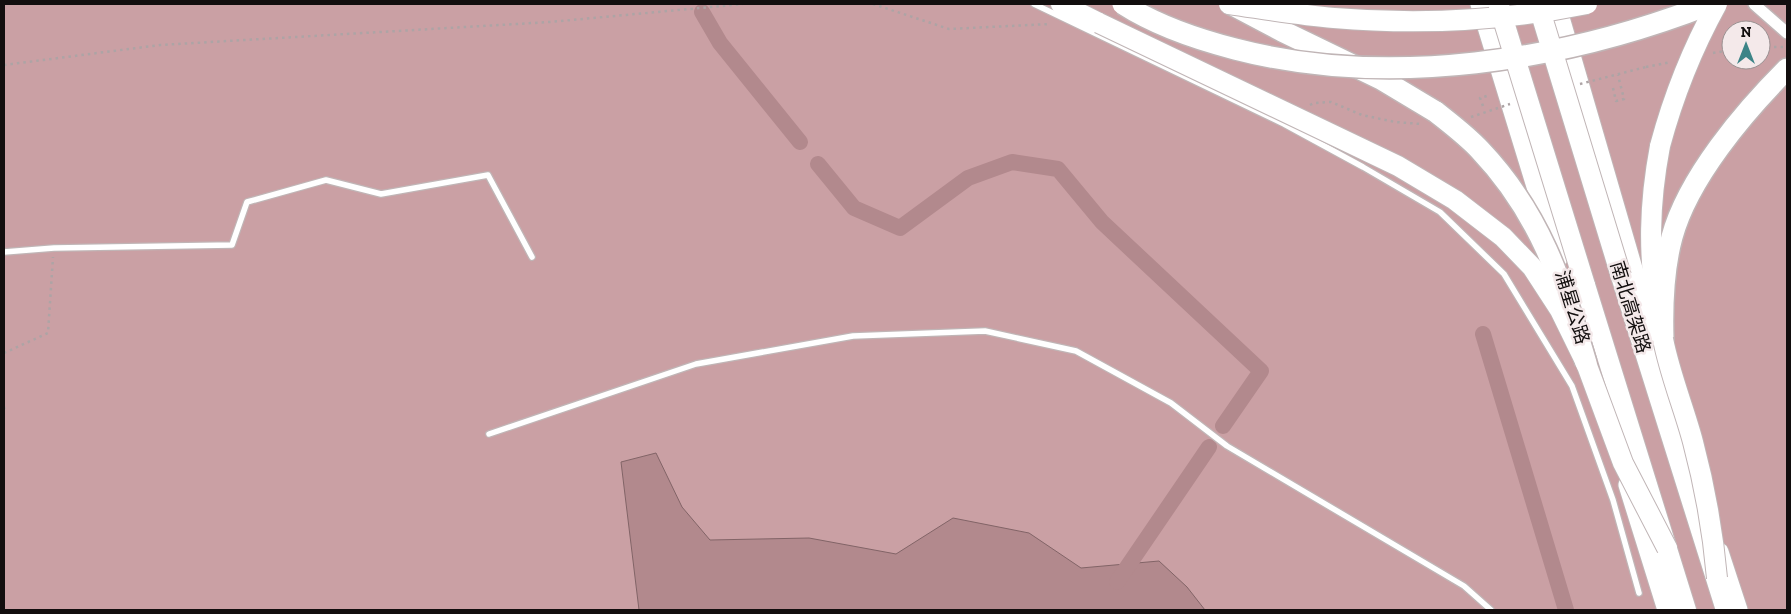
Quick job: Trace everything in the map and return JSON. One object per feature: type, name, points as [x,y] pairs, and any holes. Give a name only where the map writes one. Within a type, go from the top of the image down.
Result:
[{"type":"highway","points":[[1061,4],[1398,166],[1455,200],[1503,237],[1532,266],[1560,310],[1586,363]]},
{"type":"highway","points":[[1123,4],[1172,29],[1252,54],[1315,64],[1386,68],[1473,62],[1558,49],[1642,28],[1710,4]]},
{"type":"highway","points":[[1230,4],[1333,18],[1412,22],[1530,14],[1587,4]]},
{"type":"highway","points":[[1230,4],[1414,97],[1458,130],[1479,148],[1497,168],[1514,190],[1542,237],[1568,303],[1586,363],[1622,464],[1667,548]]},
{"type":"highway","name":"南北高架路","points":[[1498,4],[1686,610]]},
{"type":"highway","name":"南北高架路","points":[[1538,4],[1726,610]]},
{"type":"highway","points":[[1717,4],[1700,34],[1670,108],[1660,146],[1654,180],[1650,213],[1650,247],[1652,281],[1663,339],[1668,363],[1693,442],[1713,537],[1717,578]]},
{"type":"highway","points":[[1663,339],[1664,287],[1667,261],[1671,238],[1683,206],[1713,156],[1787,69]]},
{"type":"main road","name":"浦星公路","points":[[1480,4],[1668,610]]},
{"type":"main road","points":[[1556,4],[1682,439],[1738,610]]},
{"type":"street","points":[[1754,4],[1787,33]]},
{"type":"lane","points":[[1034,4],[1275,120],[1363,167],[1440,212],[1497,267],[1504,274],[1572,386],[1613,500],[1640,593]]},
{"type":"lane","points":[[4,252],[54,248],[232,245],[247,202],[326,180],[381,194],[488,175],[532,257]]},
{"type":"lane","points":[[489,434],[696,364],[853,336],[985,331],[1076,351],[1171,403],[1227,446],[1464,586],[1491,610]]},
{"type":"path","points":[[4,65],[160,45],[550,22],[743,4]]},
{"type":"path","points":[[1771,47],[1787,47]]},
{"type":"path","points":[[1613,88],[1616,101],[1624,99],[1618,75]]},
{"type":"path","points":[[1483,106],[1480,98],[1492,94],[1496,108]]},
{"type":"path","points":[[4,353],[48,333],[54,248]]},
{"type":"shaded area","points":[[4,4],[1787,4],[1787,610],[4,610]]},
{"type":"shaded area","points":[[656,453],[682,507],[710,540],[809,538],[896,554],[953,518],[1029,533],[1081,568],[1159,561],[1187,587],[1205,610],[639,610],[621,462]]},
{"type":"waterway","points":[[702,12],[720,43],[800,142]]},
{"type":"waterway","points":[[818,164],[854,208],[900,228],[968,178],[1012,162],[1058,169],[1102,222],[1261,371],[1223,426]]},
{"type":"waterway","points":[[1483,334],[1566,610]]},
{"type":"waterway","points":[[1117,582],[1209,447]]}]
